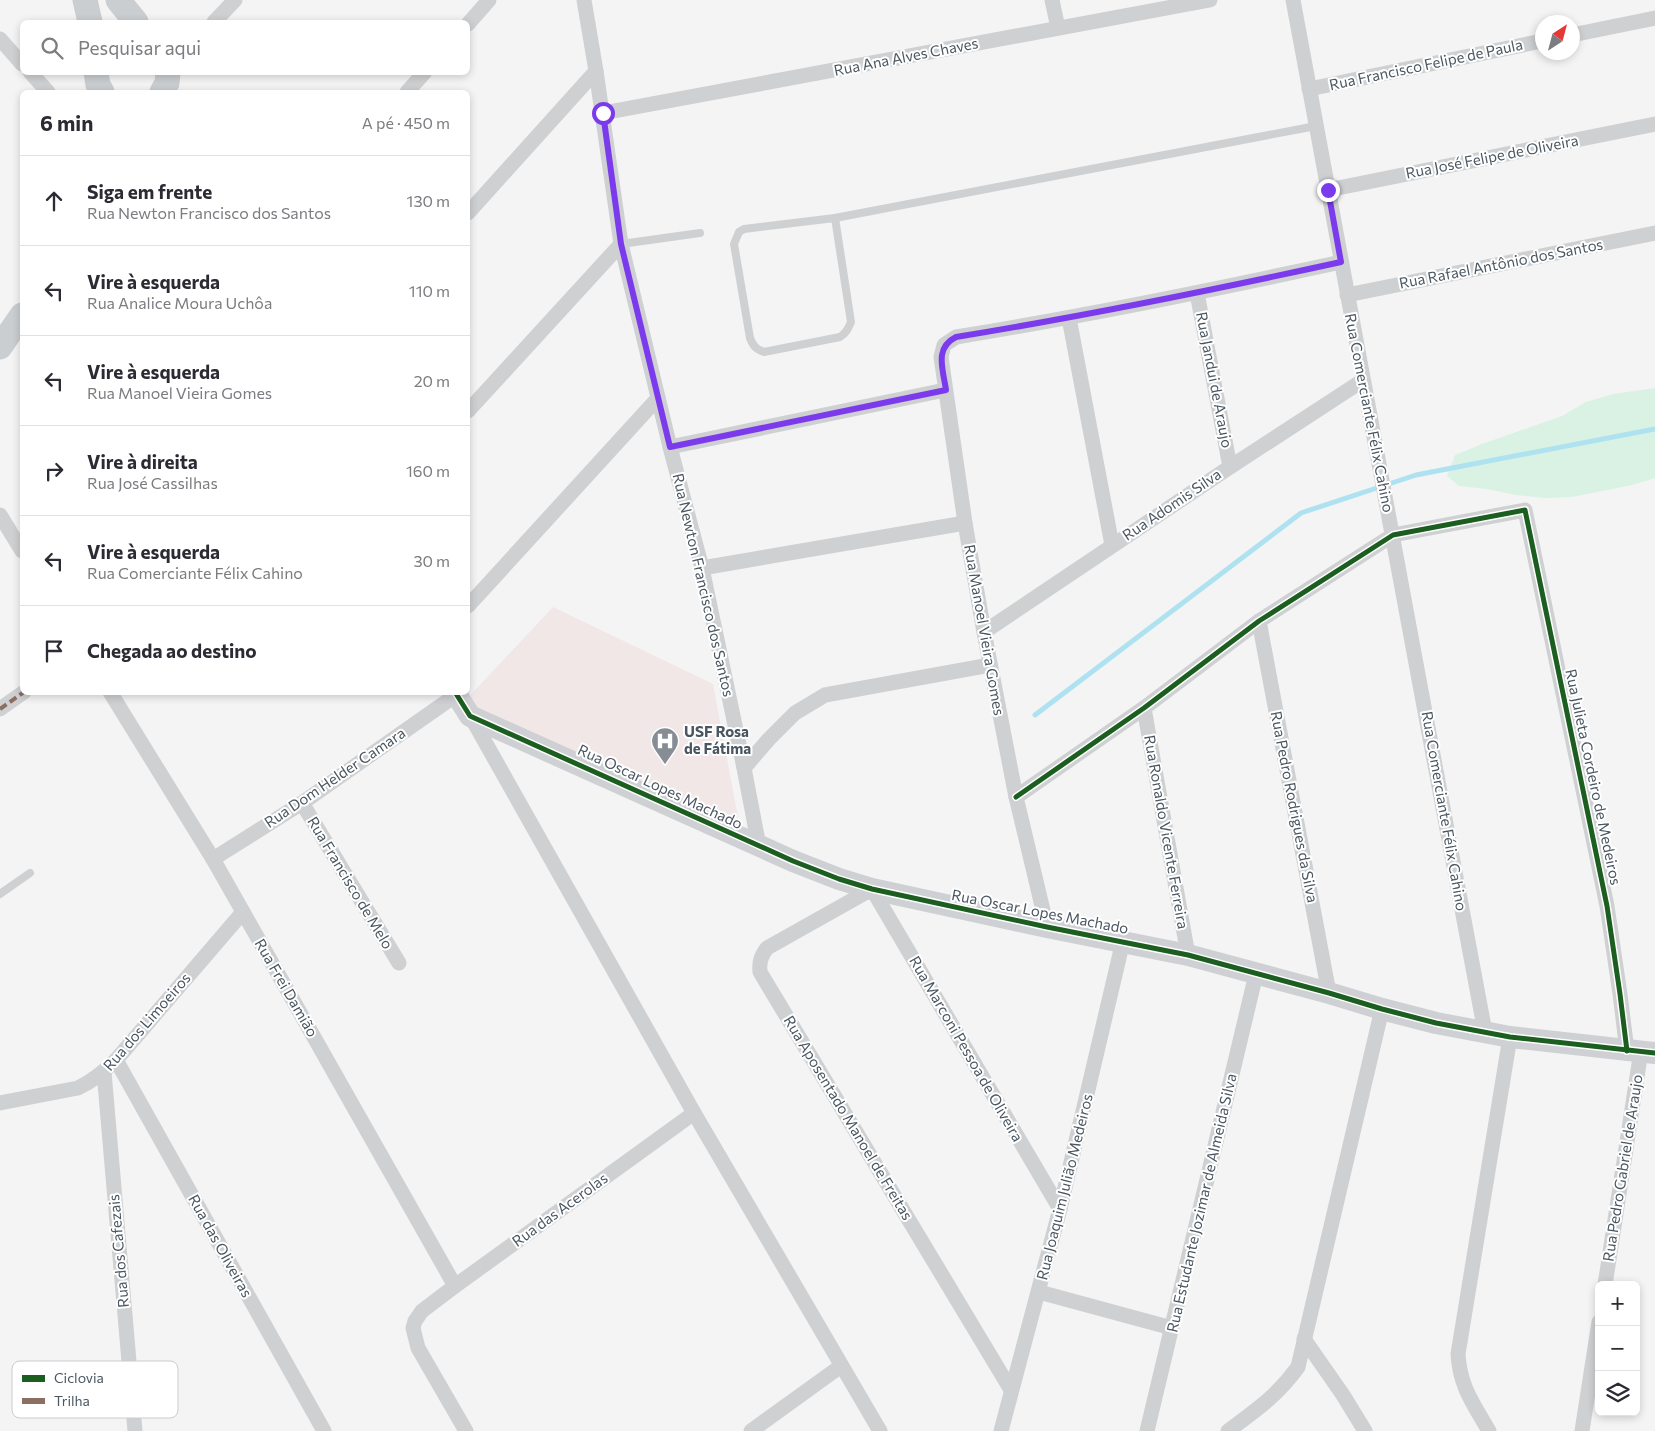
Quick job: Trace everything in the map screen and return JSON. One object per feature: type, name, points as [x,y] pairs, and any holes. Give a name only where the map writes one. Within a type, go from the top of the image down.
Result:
[{"type":"main road","points":[[85,0],[90,20]]},
{"type":"main road","points":[[118,0],[134,20]]},
{"type":"main road","points":[[0,347],[20,318]]},
{"type":"street","points":[[216,20],[235,0]]},
{"type":"street","points":[[470,22],[489,0]]},
{"type":"street","name":"Rua Newton Francisco dos Santos","points":[[584,0],[603,113],[621,244],[670,447],[702,568],[759,846]]},
{"type":"street","points":[[1052,0],[1058,28]]},
{"type":"street","name":"Rua Ana Alves Chaves","points":[[603,113],[1210,0]]},
{"type":"street","name":"Rua Comerciante Félix Cahino","points":[[1293,0],[1362,381],[1393,535],[1485,1032]]},
{"type":"street","points":[[1580,33],[1655,18]]},
{"type":"street","name":"Rua Francisco Felipe de Paula","points":[[1309,89],[1535,42]]},
{"type":"street","points":[[3,49],[20,62]]},
{"type":"street","points":[[470,211],[596,71]]},
{"type":"street","points":[[33,75],[46,90]]},
{"type":"street","points":[[409,90],[422,75]]},
{"type":"street","name":"Rua José Felipe de Oliveira","points":[[1328,190],[1655,124]]},
{"type":"street","name":"Rua Rafael Antônio dos Santos","points":[[1347,295],[1655,233]]},
{"type":"street","points":[[470,409],[621,244]]},
{"type":"street","points":[[1112,545],[1069,318],[1198,294],[1341,262]]},
{"type":"street","name":"Rua Jandui de Araujo","points":[[1198,294],[1230,467]]},
{"type":"street","name":"Rua Manoel Vieira Gomes","points":[[1047,927],[1016,797],[990,665],[965,523],[941,356],[948,341],[956,337],[1069,318]]},
{"type":"street","name":"Rua Adomis Silva","points":[[984,632],[1112,545],[1362,381]]},
{"type":"street","points":[[670,447],[946,390]]},
{"type":"street","points":[[470,604],[658,398]]},
{"type":"street","name":"Rua Julieta Cordeiro de Medeiros","points":[[1393,535],[1525,510],[1607,906],[1641,1052]]},
{"type":"street","points":[[0,515],[20,548]]},
{"type":"street","points":[[702,568],[965,523]]},
{"type":"street","points":[[1016,797],[1144,708],[1259,621],[1393,535]]},
{"type":"street","name":"Rua Pedro Rodrigues da Silva","points":[[1259,621],[1329,993]]},
{"type":"street","points":[[744,768],[769,738],[796,714],[825,695],[990,665]]},
{"type":"street","points":[[0,709],[20,695]]},
{"type":"street","name":"Rua Frei Damião","points":[[112,695],[213,859],[455,1286]]},
{"type":"street","name":"Rua Dom Helder Camara","points":[[213,859],[302,803],[455,695]]},
{"type":"street","points":[[457,695],[694,1112],[880,1431]]},
{"type":"street","name":"Rua Ronaldo Vicente Ferreira","points":[[1144,708],[1188,955]]},
{"type":"street","name":"Rua Oscar Lopes Machado","points":[[470,716],[759,846],[839,879],[872,889],[1188,955],[1329,993],[1382,1010],[1436,1023],[1510,1037],[1641,1052]]},
{"type":"street","name":"Rua Francisco de Melo","points":[[302,803],[399,963]]},
{"type":"street","name":"Rua Marconi Pessoa de Oliveira","points":[[872,889],[1060,1209]]},
{"type":"street","name":"Rua Aposentado Manoel de Freitas","points":[[872,889],[767,948],[762,956],[760,972],[1011,1390]]},
{"type":"street","name":"Rua dos Limoeiros","points":[[0,1103],[78,1088],[88,1084],[104,1072],[243,912]]},
{"type":"street","name":"Rua Joaquim Julião Medeiros","points":[[1001,1431],[1060,1209],[1123,941]]},
{"type":"street","name":"Rua Estudante Jozimar de Almeida Silva","points":[[1147,1431],[1256,974]]},
{"type":"street","points":[[1228,1431],[1271,1398],[1298,1367],[1382,1010]]},
{"type":"street","points":[[1490,1431],[1468,1395],[1459,1372],[1458,1354],[1510,1037]]},
{"type":"street","name":"Rua Pedro Gabriel de Araujo","points":[[1606,1281],[1641,1052]]},
{"type":"street","name":"Rua das Oliveiras","points":[[116,1060],[324,1431]]},
{"type":"street","name":"Rua dos Cafezais","points":[[104,1072],[129,1361]]},
{"type":"street","name":"Rua das Acerolas","points":[[466,1431],[418,1348],[413,1328],[418,1315],[426,1307],[694,1112]]},
{"type":"street","points":[[1039,1292],[1172,1328]]},
{"type":"street","points":[[1582,1431],[1598,1326]]},
{"type":"street","points":[[1304,1339],[1343,1394],[1365,1431]]},
{"type":"street","points":[[751,1431],[841,1366]]},
{"type":"street","name":"Rua dos Cafezais","points":[[134,1418],[135,1431]]},
{"type":"lane","points":[[835,218],[850,322],[848,329],[840,337],[764,352],[757,349],[752,344],[750,338],[734,244],[739,232],[744,229],[835,218],[1316,126]]},
{"type":"lane","points":[[621,244],[700,233]]},
{"type":"lane","points":[[0,894],[30,873]]},
{"type":"shaded area","name":"USF Rosa de Fátima","points":[[553,607],[713,684],[740,828],[463,703]]},
{"type":"green space","points":[[1655,388],[1655,478],[1632,485],[1572,497],[1545,498],[1459,486],[1447,476],[1455,455],[1562,416],[1586,402],[1613,394]]},
{"type":"waterway","points":[[1035,715],[1301,513],[1416,475],[1655,429]]},
{"type":"marked path","points":[[0,709],[20,695]]},
{"type":"cycle path","points":[[1016,797],[1144,708],[1259,621],[1393,535],[1525,510],[1607,906],[1627,1051]]},
{"type":"cycle path","points":[[457,695],[470,716],[793,861],[839,879],[872,889],[1188,955],[1436,1023],[1510,1037],[1655,1053]]},
{"type":"place","name":"USF Rosa de Fátima","points":[[665,765]]},
{"type":"route","points":[[603,113],[621,244],[670,447],[946,390],[941,356],[944,345],[956,337],[1198,294],[1341,262],[1328,190]]}]
